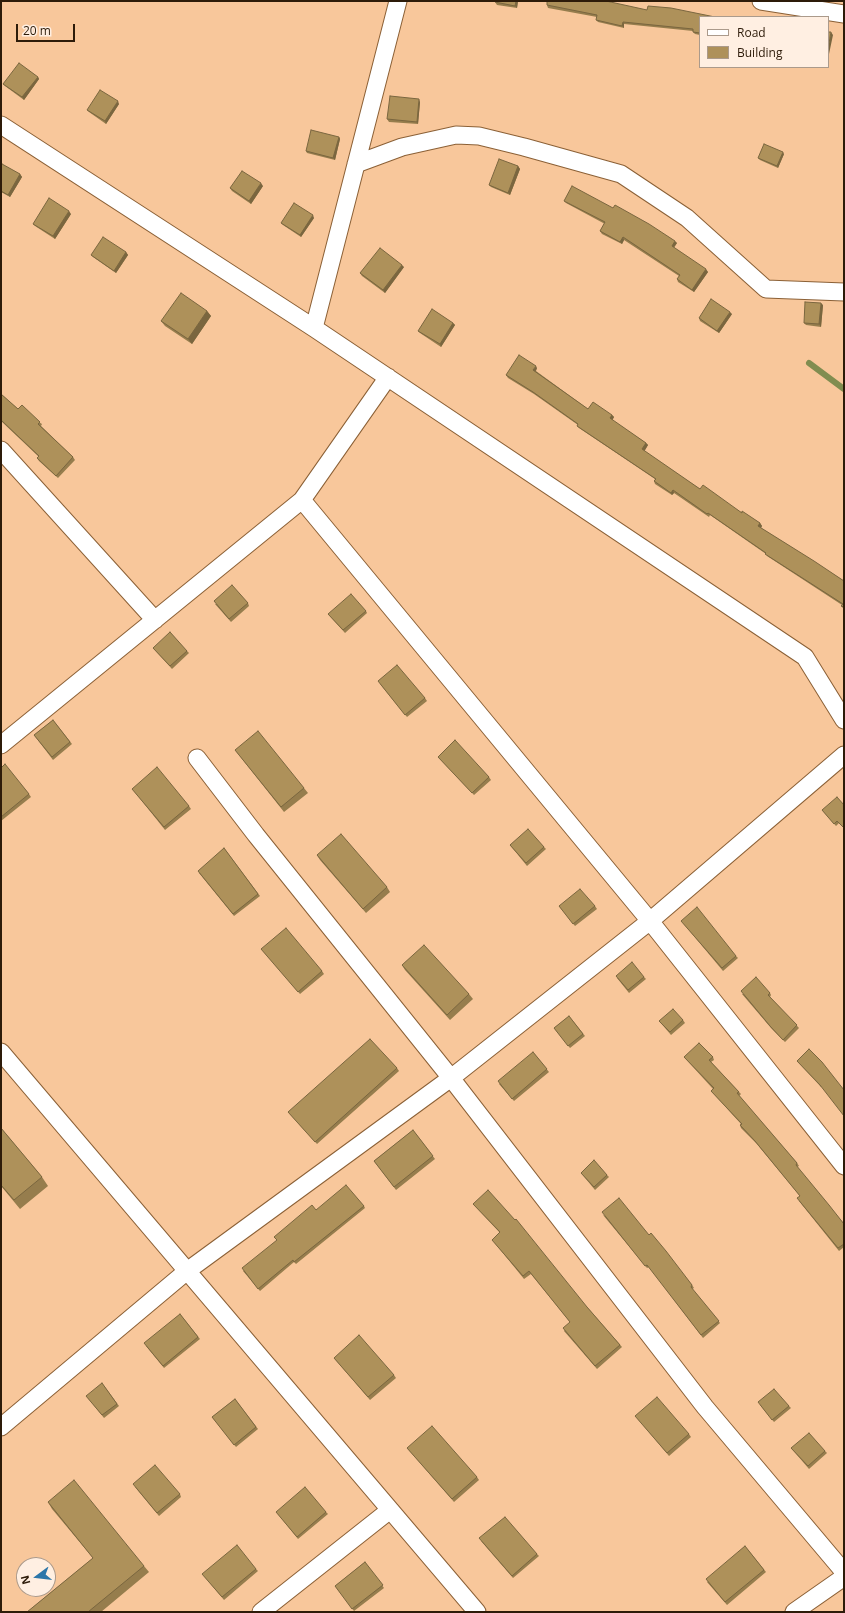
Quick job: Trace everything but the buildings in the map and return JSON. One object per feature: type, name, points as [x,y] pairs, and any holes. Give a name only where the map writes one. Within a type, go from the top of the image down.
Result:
[{"type":"street","points":[[314,328],[398,1]]},
{"type":"street","points":[[761,1],[844,14]]},
{"type":"street","points":[[1,126],[314,328],[805,657],[844,720]]},
{"type":"street","points":[[356,164],[402,147],[456,135],[479,136],[524,147],[621,174],[687,218],[766,289],[844,292]]},
{"type":"street","points":[[1,745],[302,500],[388,377]]},
{"type":"street","points":[[1,450],[155,620]]},
{"type":"street","points":[[302,500],[650,921],[844,1166]]},
{"type":"street","points":[[1,1427],[187,1271],[451,1078],[650,921],[844,755]]},
{"type":"street","points":[[198,758],[256,835],[451,1078],[705,1407],[844,1572]]},
{"type":"street","points":[[1,1052],[478,1612]]},
{"type":"street","points":[[261,1612],[390,1510]]},
{"type":"street","points":[[794,1612],[844,1577]]},
{"type":"waterway","points":[[809,363],[844,389]]}]
